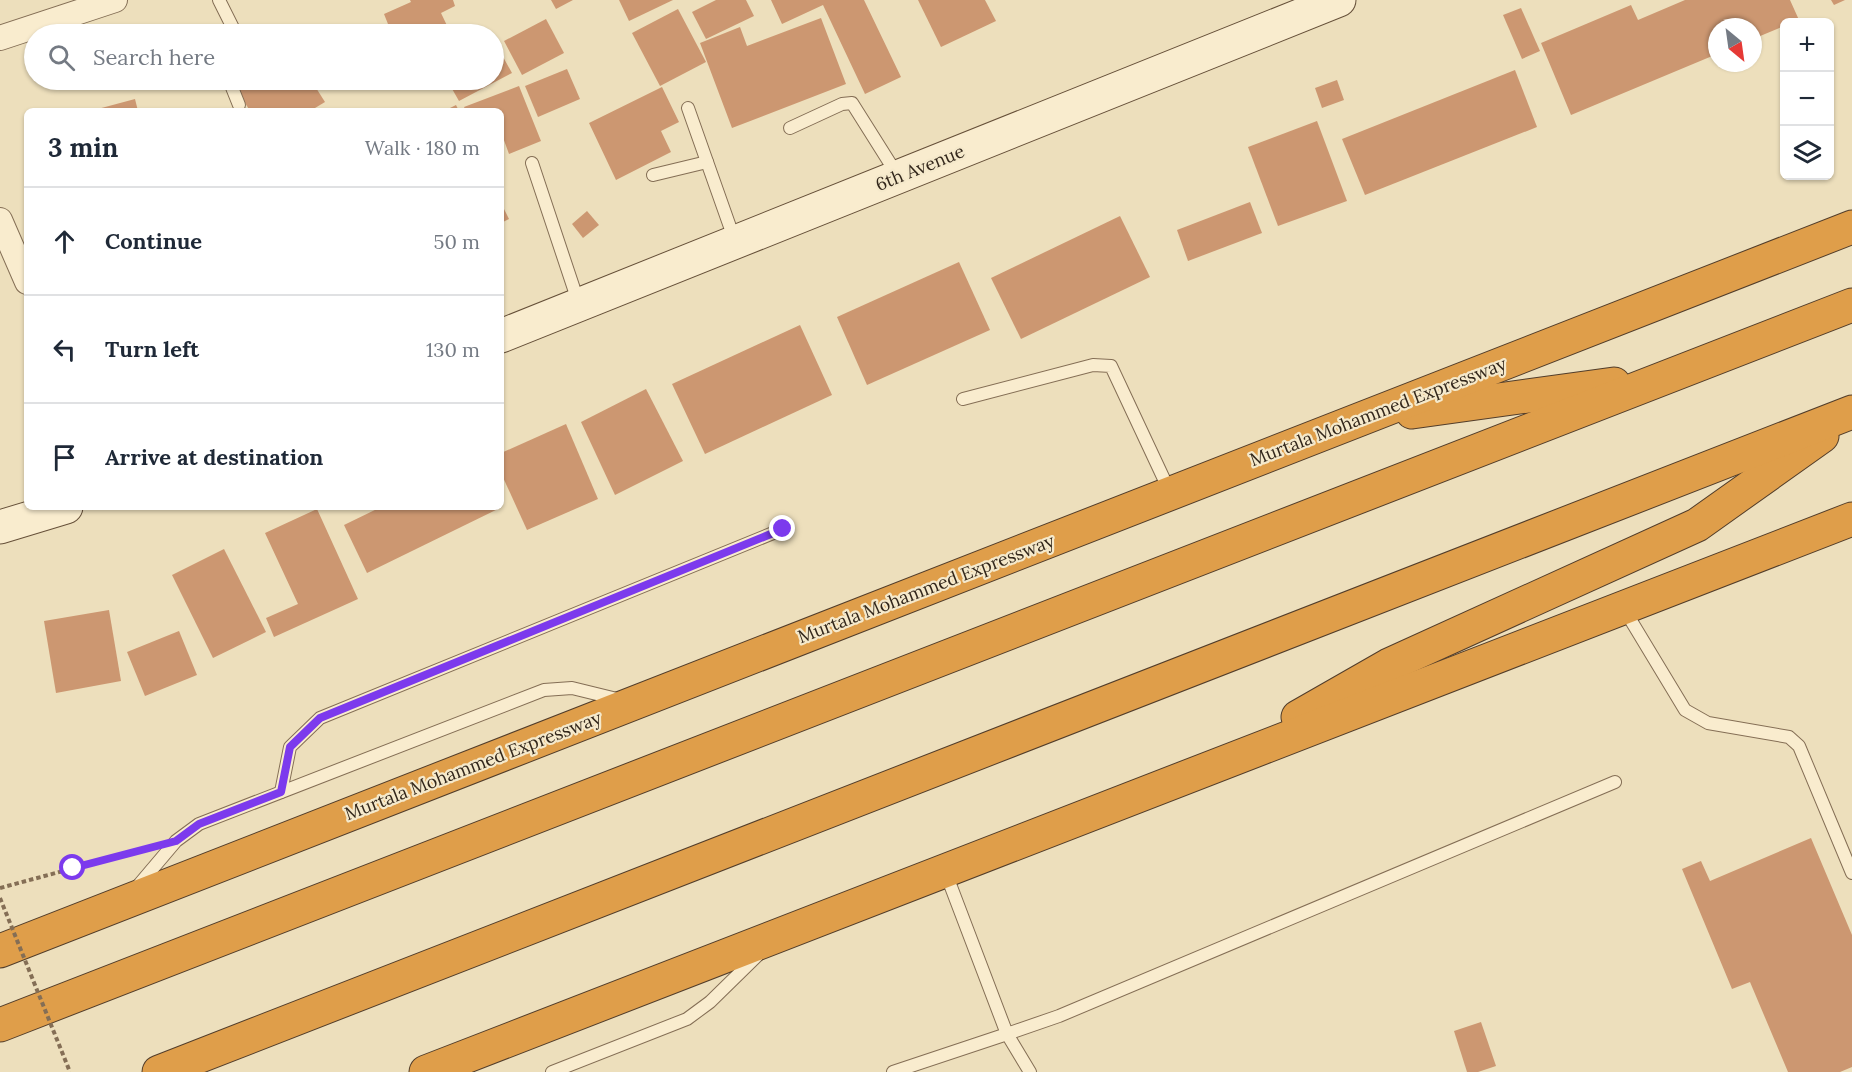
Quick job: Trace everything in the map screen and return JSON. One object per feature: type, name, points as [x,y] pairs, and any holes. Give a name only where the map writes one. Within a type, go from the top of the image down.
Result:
[{"type":"highway","name":"Murtala Mohammed Expressway","points":[[0,951],[1852,227]]},
{"type":"highway","points":[[0,1025],[1852,305]]},
{"type":"highway","points":[[1359,419],[1669,376]]},
{"type":"highway","points":[[1197,774],[1389,665],[1697,525],[1852,413]]},
{"type":"highway","points":[[159,1072],[1852,413]]},
{"type":"highway","points":[[426,1072],[1852,519]]},
{"type":"street","points":[[42,24],[115,0]]},
{"type":"street","name":"6th Avenue","points":[[504,335],[1339,0]]},
{"type":"street","points":[[0,38],[24,30]]},
{"type":"street","points":[[0,220],[24,275]]},
{"type":"street","points":[[0,527],[56,510]]},
{"type":"lane","points":[[219,0],[231,24]]},
{"type":"lane","points":[[233,90],[239,105]]},
{"type":"lane","points":[[790,128],[842,104],[852,103],[898,177]]},
{"type":"lane","points":[[688,108],[735,242]]},
{"type":"lane","points":[[653,175],[707,162]]},
{"type":"lane","points":[[532,163],[579,305]]},
{"type":"lane","points":[[963,399],[1093,366],[1111,366],[1170,493]]},
{"type":"lane","points":[[281,792],[290,747],[320,718],[783,529]]},
{"type":"lane","points":[[1624,608],[1686,710],[1708,723],[1789,737],[1799,746],[1852,873]]},
{"type":"lane","points":[[123,903],[176,841],[199,824],[544,690],[572,688],[633,703]]},
{"type":"lane","points":[[893,1072],[1059,1016],[1615,782]]},
{"type":"lane","points":[[945,872],[1007,1034],[1030,1072]]},
{"type":"lane","points":[[552,1072],[687,1019],[710,1002],[777,937]]},
{"type":"path","points":[[0,888],[176,841]]},
{"type":"path","points":[[0,898],[70,1072]]},
{"type":"building","points":[[410,0],[453,0],[455,6],[441,13],[446,24],[388,24],[384,14],[411,2]]},
{"type":"building","points":[[551,0],[573,0],[556,9]]},
{"type":"building","points":[[619,0],[673,0],[629,21]]},
{"type":"building","points":[[716,0],[746,0],[754,16],[706,39],[692,12]]},
{"type":"building","points":[[771,0],[864,0],[901,77],[865,94],[823,5],[782,24]]},
{"type":"building","points":[[918,0],[985,0],[996,21],[941,47]]},
{"type":"building","points":[[1685,0],[1790,0],[1798,18],[1780,18],[1780,28],[1762,35],[1762,18],[1708,18],[1708,58],[1571,115],[1541,43],[1631,5],[1638,20]]},
{"type":"building","points":[[1831,0],[1845,0],[1834,5]]},
{"type":"building","points":[[1521,8],[1540,51],[1522,59],[1503,15]]},
{"type":"building","points":[[678,9],[706,62],[660,86],[632,33]]},
{"type":"building","points":[[821,18],[846,84],[732,128],[700,43],[740,27],[747,46]]},
{"type":"building","points":[[546,19],[564,53],[522,75],[504,41]]},
{"type":"building","points":[[504,59],[512,73],[504,77]]},
{"type":"building","points":[[567,69],[580,99],[538,117],[525,86]]},
{"type":"building","points":[[1515,70],[1537,127],[1365,195],[1342,139]]},
{"type":"building","points":[[1337,80],[1344,100],[1322,108],[1315,88]]},
{"type":"building","points":[[519,86],[541,141],[509,154],[504,140],[504,108],[464,107]]},
{"type":"building","points":[[662,87],[679,122],[661,131],[671,152],[616,180],[589,123]]},
{"type":"building","points":[[237,90],[317,90],[325,102],[315,108],[248,108]]},
{"type":"building","points":[[453,90],[480,90],[459,101]]},
{"type":"building","points":[[135,99],[137,108],[101,108]]},
{"type":"building","points":[[1317,121],[1347,201],[1278,226],[1248,147]]},
{"type":"building","points":[[1250,202],[1262,233],[1188,261],[1177,230]]},
{"type":"building","points":[[504,209],[509,219],[504,222]]},
{"type":"building","points":[[587,211],[599,225],[583,238],[572,224]]},
{"type":"building","points":[[1120,216],[1150,277],[1021,339],[991,278]]},
{"type":"building","points":[[959,262],[990,330],[867,385],[837,317]]},
{"type":"building","points":[[800,325],[832,395],[705,454],[672,384]]},
{"type":"building","points":[[646,389],[683,461],[615,495],[581,422]]},
{"type":"building","points":[[566,424],[598,499],[527,530],[504,480],[504,452]]},
{"type":"building","points":[[317,510],[358,599],[274,637],[266,618],[298,604],[265,533]]},
{"type":"building","points":[[375,510],[496,510],[367,573],[344,525]]},
{"type":"building","points":[[224,549],[266,632],[213,658],[172,575]]},
{"type":"building","points":[[109,610],[121,681],[56,693],[44,621]]},
{"type":"building","points":[[179,631],[197,675],[145,696],[127,652]]},
{"type":"building","points":[[1811,838],[1852,935],[1852,1067],[1840,1072],[1788,1072],[1750,982],[1732,989],[1682,869],[1701,861],[1710,881]]},
{"type":"building","points":[[1481,1022],[1496,1066],[1478,1072],[1467,1072],[1454,1031]]},
{"type":"route","points":[[73,868],[176,841],[199,824],[281,792],[290,747],[320,718],[783,529]]}]
